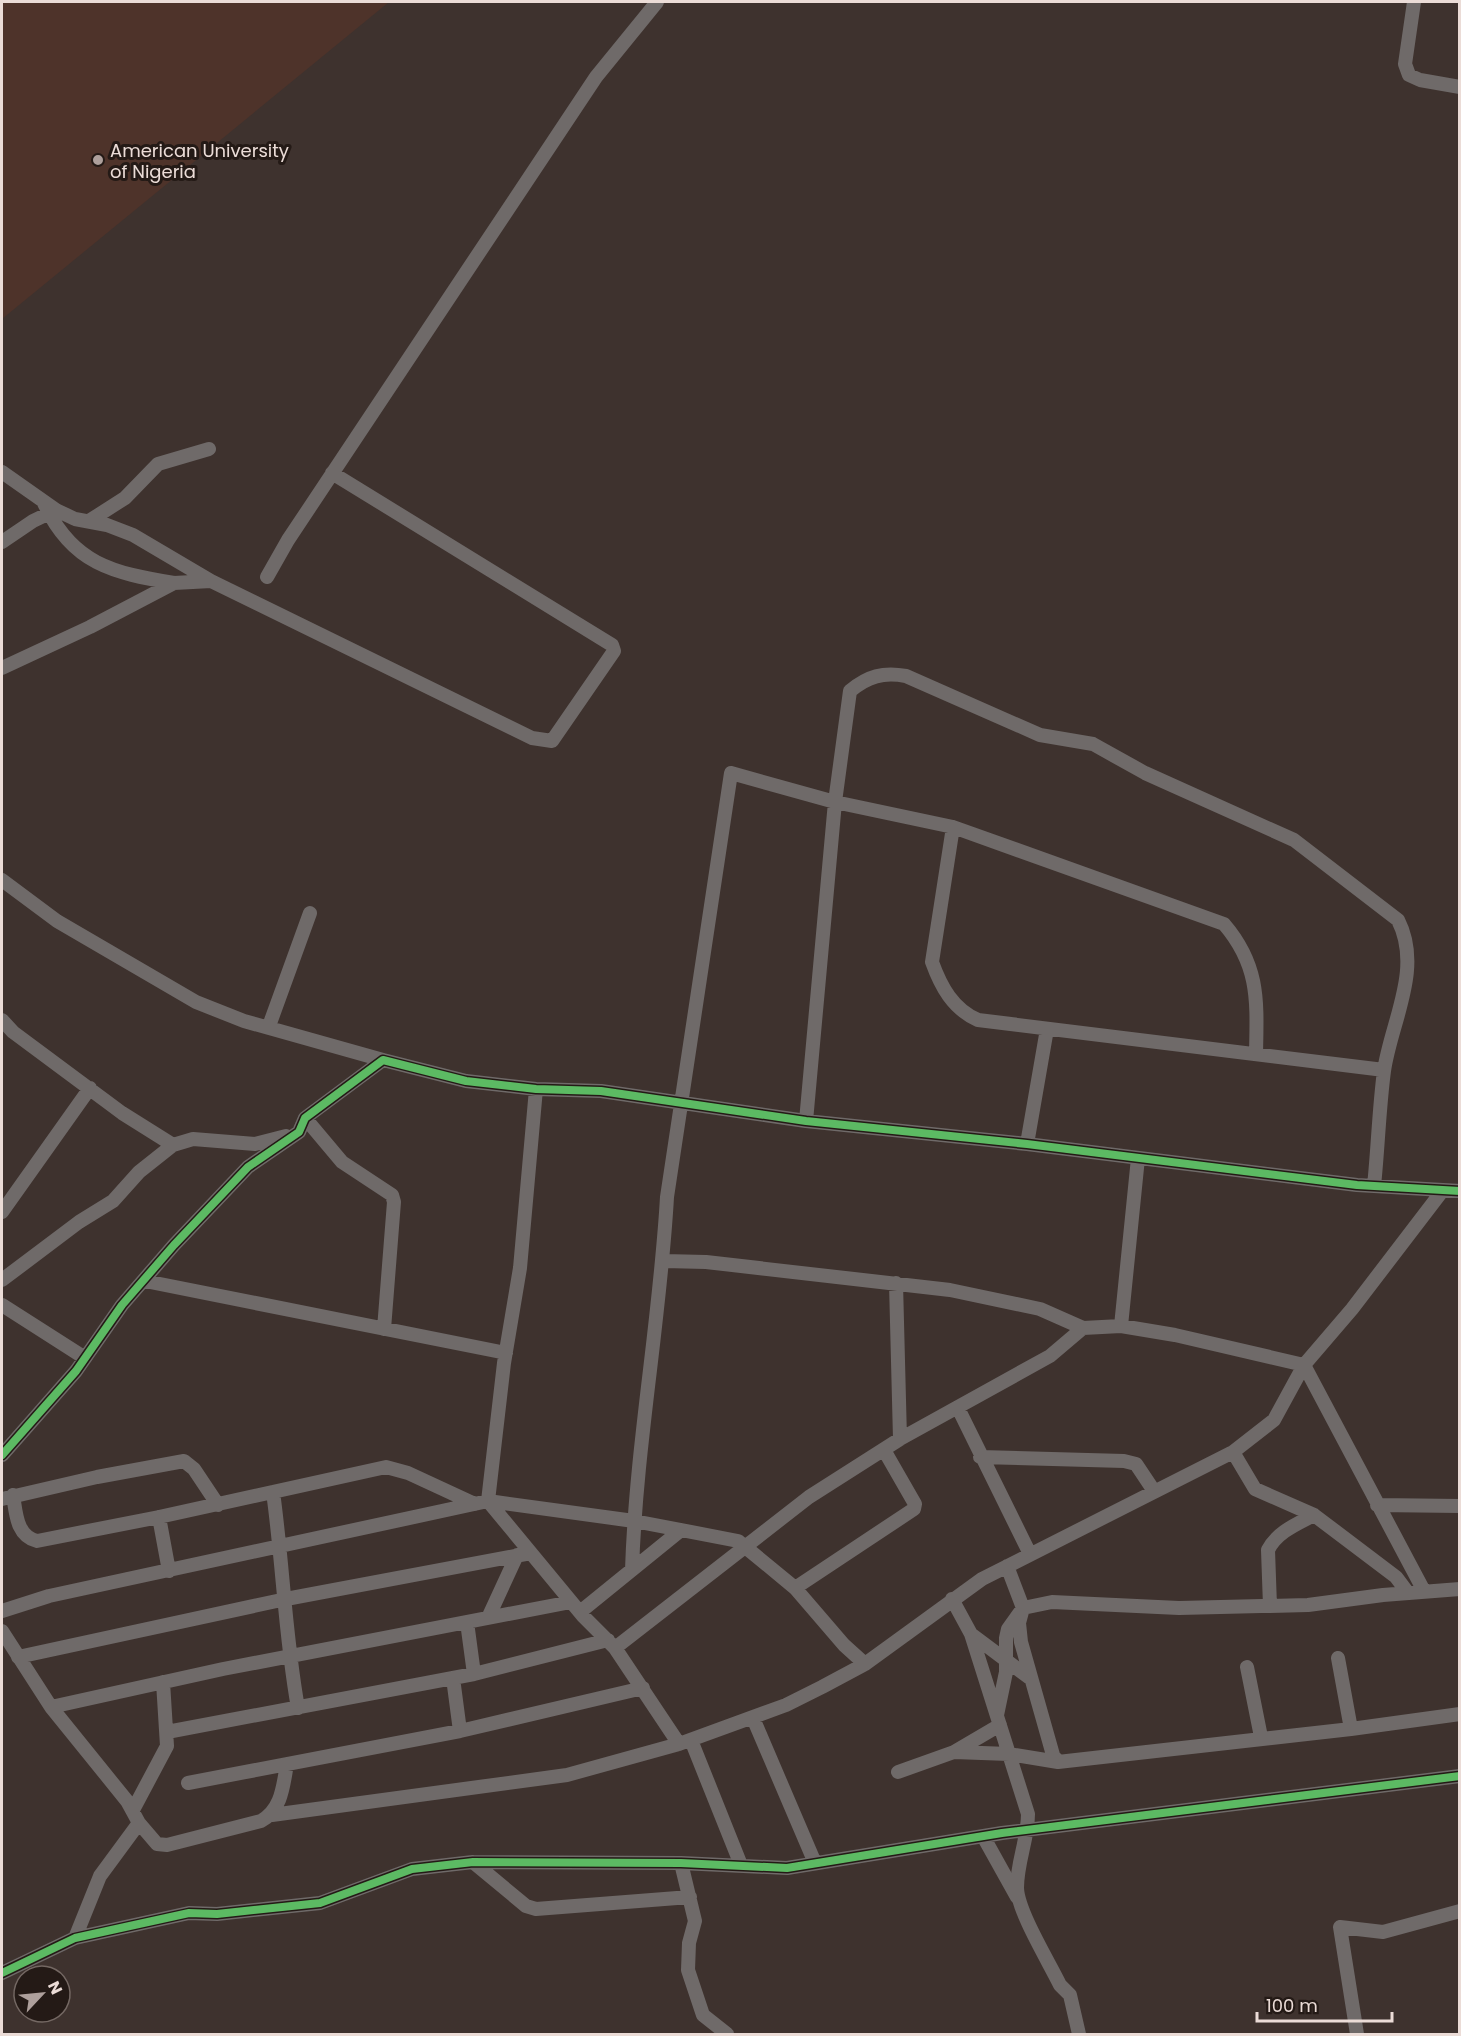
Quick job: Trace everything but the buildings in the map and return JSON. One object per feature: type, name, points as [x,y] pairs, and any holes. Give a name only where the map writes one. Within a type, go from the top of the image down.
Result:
[{"type":"street","points":[[267,577],[332,473],[596,77],[657,2]]},
{"type":"street","points":[[1414,2],[1405,64],[1409,75],[1420,80],[1460,87]]},
{"type":"street","points":[[89,521],[125,498],[158,464],[209,449]]},
{"type":"street","points":[[2,472],[49,508],[75,519],[133,535],[211,581],[511,729],[532,738],[552,741],[614,651],[612,645],[332,473]]},
{"type":"street","points":[[49,508],[61,531],[95,564],[108,569],[174,583],[211,581]]},
{"type":"street","points":[[2,542],[49,508]]},
{"type":"street","points":[[2,668],[90,627],[174,583]]},
{"type":"street","points":[[806,1121],[835,802],[850,691],[865,679],[888,673],[906,676],[1040,735],[1093,744],[1145,773],[1294,840],[1398,920],[1405,933],[1406,985],[1384,1070],[1374,1186]]},
{"type":"street","points":[[632,1569],[633,1521],[664,1261],[667,1197],[731,773],[835,802],[953,827],[1224,924],[1238,940],[1250,962],[1257,996],[1256,1054]]},
{"type":"street","points":[[953,827],[932,962],[940,983],[962,1013],[978,1020],[1384,1070]]},
{"type":"street","points":[[2,880],[57,921],[159,982],[205,1005],[244,1021],[466,1081],[536,1089],[601,1091],[806,1121],[1027,1144],[1374,1186],[1460,1191]]},
{"type":"street","points":[[269,1026],[310,913]]},
{"type":"street","points":[[2,1020],[13,1032],[122,1113],[173,1145]]},
{"type":"street","points":[[1027,1144],[1047,1029]]},
{"type":"street","points":[[2,1455],[85,1358],[122,1305],[174,1245],[248,1167],[299,1132],[305,1118],[383,1060]]},
{"type":"street","points":[[2,1212],[90,1088]]},
{"type":"street","points":[[536,1089],[520,1268],[482,1503],[524,1554],[612,1644],[643,1689],[685,1742],[741,1865]]},
{"type":"street","points":[[305,1118],[342,1162],[392,1195],[394,1202],[384,1329]]},
{"type":"street","points":[[2,1280],[79,1222],[113,1201],[139,1172],[173,1145],[193,1140],[255,1144],[299,1132]]},
{"type":"street","points":[[1121,1326],[1138,1158]]},
{"type":"street","points":[[2,1630],[51,1707],[157,1844],[167,1845],[261,1821],[272,1815],[567,1775],[685,1742],[786,1705],[865,1664],[952,1599],[1007,1566],[1233,1452],[1274,1420],[1304,1365],[1352,1309],[1443,1190]]},
{"type":"street","points":[[664,1261],[706,1262],[950,1290],[1040,1310],[1083,1328],[1121,1326],[1175,1335],[1304,1365],[1424,1592]]},
{"type":"street","points":[[145,1281],[506,1353]]},
{"type":"street","points":[[896,1283],[900,1439]]},
{"type":"street","points":[[2,1305],[85,1358]]},
{"type":"street","points":[[167,1732],[474,1674],[612,1644],[809,1497],[900,1439],[1050,1356],[1083,1328]]},
{"type":"street","points":[[958,1408],[1029,1554]]},
{"type":"street","points":[[795,1588],[914,1509],[915,1504],[884,1450]]},
{"type":"street","points":[[1233,1452],[1255,1489],[1314,1515],[1396,1576],[1408,1593]]},
{"type":"street","points":[[981,1456],[1124,1461],[1136,1464],[1154,1491]]},
{"type":"street","points":[[218,1504],[195,1469],[184,1461],[7,1497],[18,1525],[27,1537],[37,1541],[159,1517],[386,1467],[408,1473],[482,1503],[633,1521],[731,1538],[745,1545],[795,1588],[844,1645],[865,1664]]},
{"type":"street","points":[[273,1492],[281,1546],[289,1656],[298,1708]]},
{"type":"street","points":[[2,1611],[49,1596],[482,1503]]},
{"type":"street","points":[[1377,1505],[1460,1506]]},
{"type":"street","points":[[1270,1606],[1268,1551],[1271,1542],[1314,1515]]},
{"type":"street","points":[[159,1517],[169,1571]]},
{"type":"street","points":[[51,1707],[289,1656],[488,1618],[576,1607],[632,1569],[681,1530]]},
{"type":"street","points":[[18,1657],[286,1599],[524,1554]]},
{"type":"street","points":[[488,1618],[524,1554]]},
{"type":"street","points":[[1007,1566],[1023,1608],[1019,1623],[1021,1642],[1053,1755],[1058,1762]]},
{"type":"street","points":[[898,1772],[954,1752],[998,1720],[1008,1629],[1023,1608],[1052,1602],[1179,1608],[1308,1605],[1460,1589]]},
{"type":"street","points":[[952,1599],[971,1634],[1028,1814],[1028,1830],[1019,1862],[1017,1890],[1021,1905]]},
{"type":"street","points":[[467,1622],[474,1674]]},
{"type":"street","points":[[971,1634],[1031,1679]]},
{"type":"street","points":[[1338,1658],[1351,1729]]},
{"type":"street","points":[[1246,1666],[1261,1737]]},
{"type":"street","points":[[453,1678],[460,1731]]},
{"type":"street","points":[[75,1938],[100,1876],[136,1816],[162,1758],[167,1732],[163,1682]]},
{"type":"street","points":[[188,1783],[460,1731],[643,1689]]},
{"type":"street","points":[[954,1752],[1009,1754],[1058,1762],[1261,1737],[1351,1729],[1460,1714]]},
{"type":"street","points":[[753,1718],[815,1863]]},
{"type":"street","points":[[272,1815],[279,1800],[287,1764]]},
{"type":"street","points":[[2,1973],[75,1938],[189,1913],[217,1914],[320,1903],[412,1869],[473,1862],[681,1863],[787,1868],[983,1836],[1460,1776]]},
{"type":"street","points":[[983,1836],[1021,1905],[1060,1985],[1070,1995],[1079,2034]]},
{"type":"street","points":[[473,1862],[526,1906],[536,1909],[690,1897]]},
{"type":"street","points":[[681,1863],[695,1921],[689,1943],[688,1970],[708,2034]]},
{"type":"street","points":[[1357,2034],[1340,1927],[1383,1932],[1460,1911]]},
{"type":"street","points":[[703,2015],[727,2034]]},
{"type":"shaded area","name":"American University of Nigeria","points":[[2,2],[389,2],[2,319]]},
{"type":"cycle path","points":[[2,1455],[76,1371],[122,1305],[174,1245],[248,1167],[299,1132],[305,1118],[383,1060],[466,1081],[536,1089],[601,1091],[806,1121],[1027,1144],[1357,1185],[1460,1191]]},
{"type":"cycle path","points":[[2,1973],[75,1938],[189,1913],[217,1914],[320,1903],[412,1869],[473,1862],[681,1863],[787,1868],[1002,1833],[1460,1776]]},
{"type":"place","name":"American University of Nigeria","points":[[98,160]]}]
